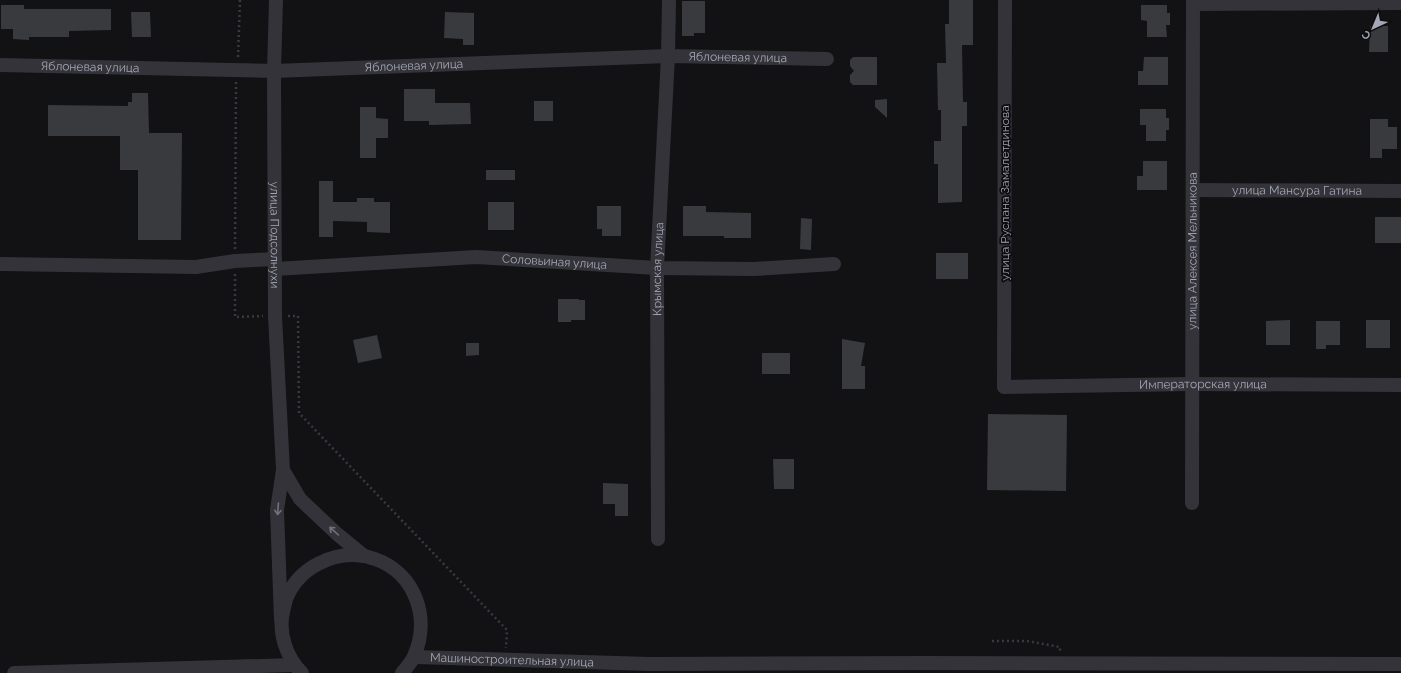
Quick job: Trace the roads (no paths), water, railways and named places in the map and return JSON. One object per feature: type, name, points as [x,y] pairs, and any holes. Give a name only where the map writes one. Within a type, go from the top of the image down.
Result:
[{"type":"street","name":"улица Подсолнухи","points":[[276,0],[274,71],[275,316],[283,470],[277,510],[281,620],[284,644],[298,669]]},
{"type":"street","name":"Крымская улица","points":[[658,539],[656,268],[668,56],[669,0]]},
{"type":"street","name":"улица Руслана Замалетдинова","points":[[1004,387],[1005,0]]},
{"type":"street","points":[[1193,2],[1401,3]]},
{"type":"street","name":"улица Алексея Мельникова","points":[[1192,503],[1193,2]]},
{"type":"street","name":"Яблоневая улица","points":[[0,65],[274,71],[668,56],[827,59]]},
{"type":"street","name":"улица Мансура Гатина","points":[[1192,190],[1401,191]]},
{"type":"street","name":"Соловьиная улица","points":[[0,264],[196,267],[235,260],[275,264],[476,257],[656,268],[754,269],[834,264]]},
{"type":"street","name":"Императорская улица","points":[[1004,387],[1192,384],[1401,385]]},
{"type":"street","points":[[283,470],[300,499],[336,533],[364,556]]},
{"type":"street","points":[[281,620],[287,597],[300,577],[318,563],[340,555],[364,556],[384,563],[402,576],[414,593],[421,614],[421,636],[414,657],[402,673]]},
{"type":"street","name":"Машиностроительная улица","points":[[414,657],[505,660],[650,668],[763,668],[1061,663],[1401,664]]},
{"type":"street","points":[[14,673],[298,669]]}]
